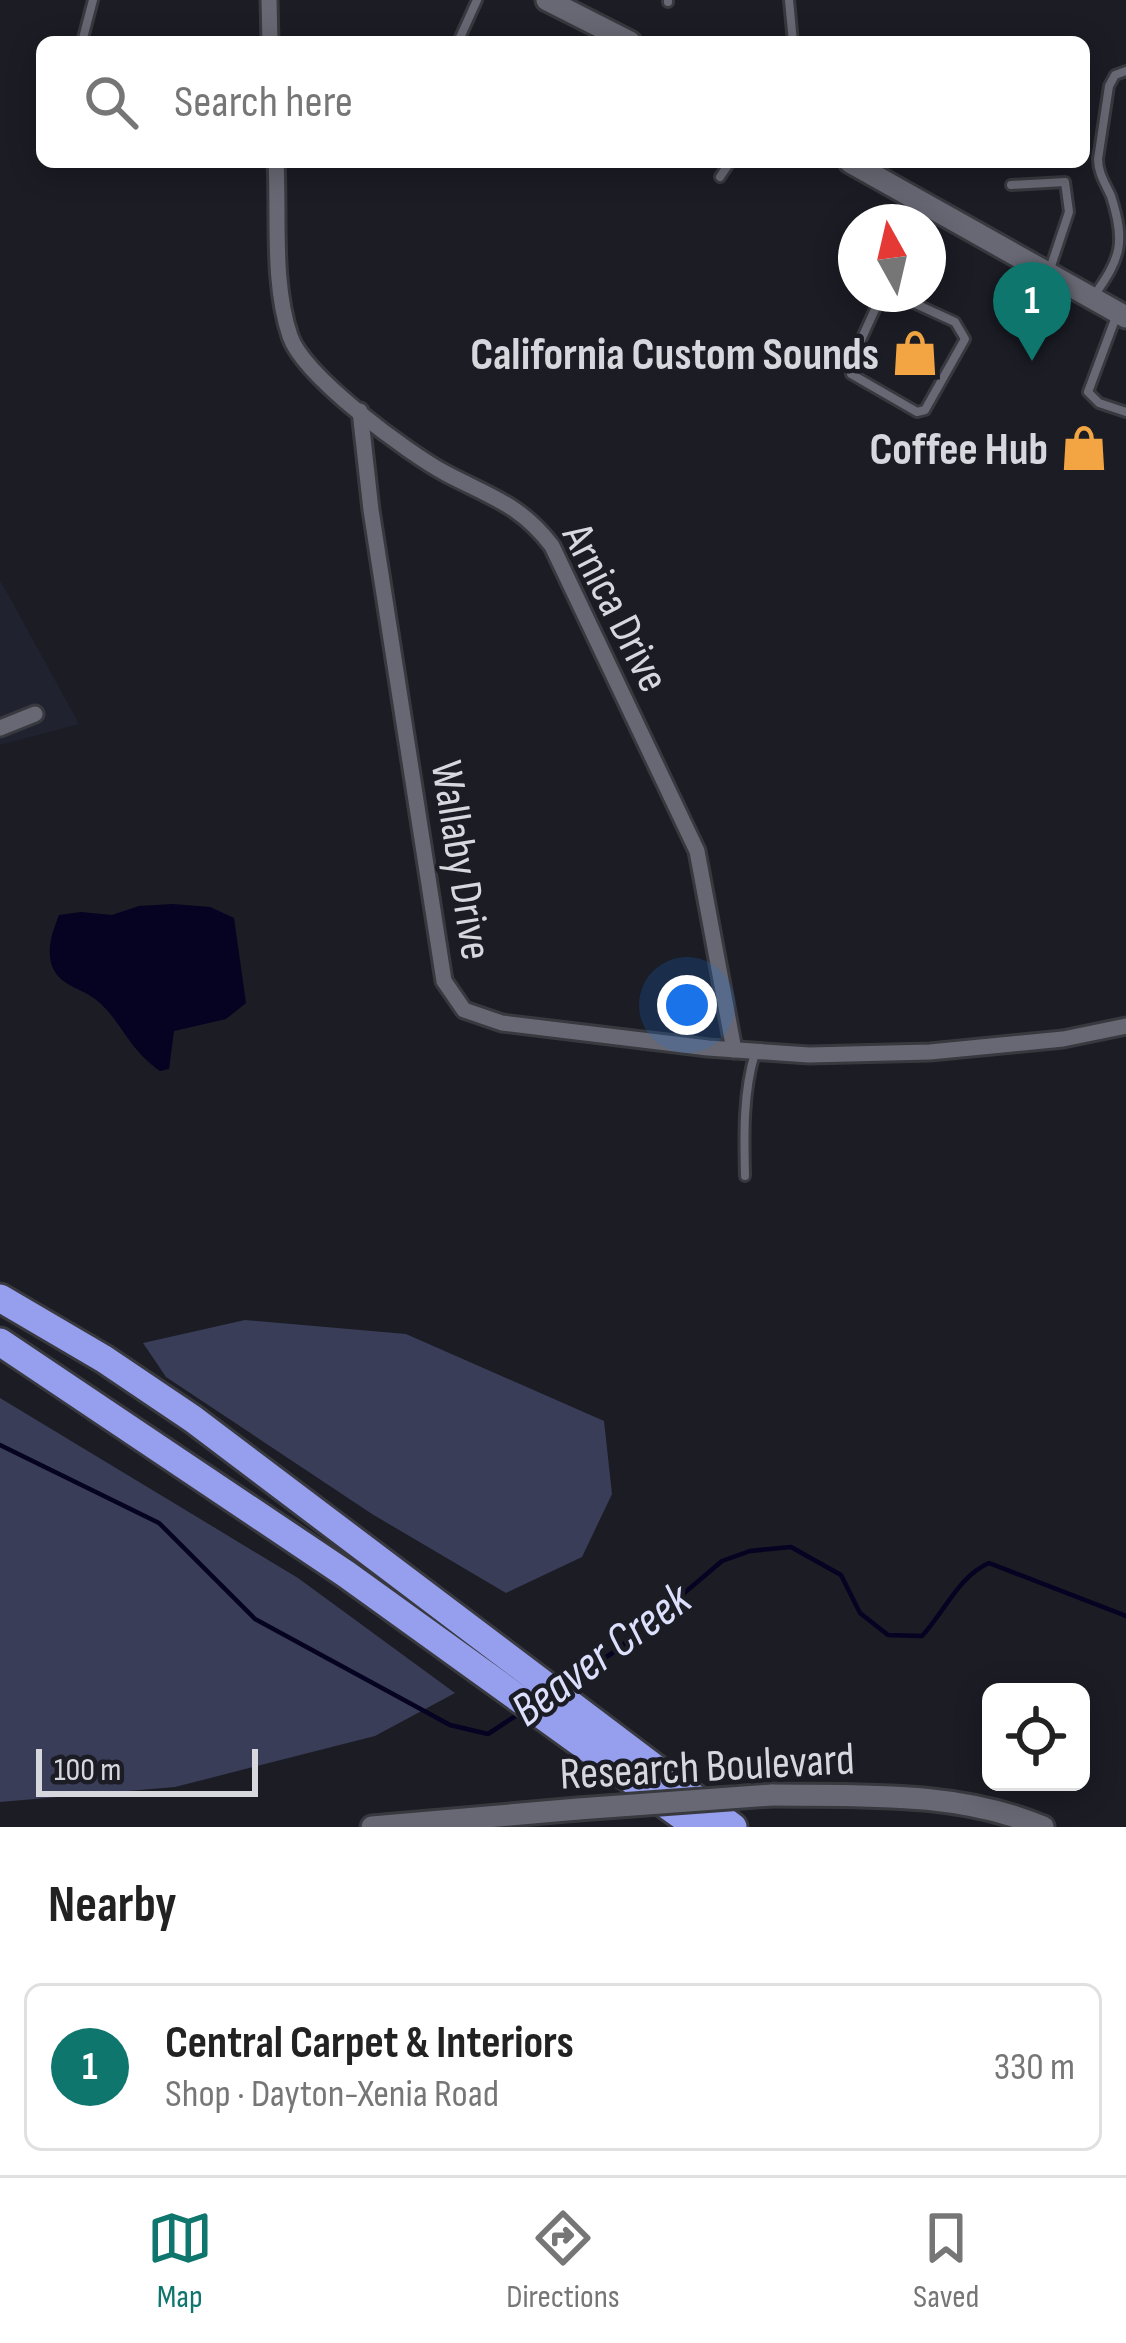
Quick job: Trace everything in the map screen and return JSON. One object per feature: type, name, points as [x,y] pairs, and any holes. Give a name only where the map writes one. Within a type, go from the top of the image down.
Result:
[{"type":"highway","points":[[10,1304],[193,1419],[496,1646],[572,1721],[697,1827]]},
{"type":"highway","points":[[0,1342],[172,1454],[470,1663],[572,1721],[733,1827]]},
{"type":"main road","points":[[547,0],[618,36]]},
{"type":"main road","points":[[858,168],[907,204]]},
{"type":"main road","points":[[946,226],[1048,273],[1122,315]]},
{"type":"main road","name":"Research Boulevard","points":[[372,1827],[772,1795],[890,1796],[962,1804],[1043,1827]]},
{"type":"street","points":[[269,0],[270,36]]},
{"type":"street","name":"Arnica Drive","points":[[276,168],[281,277],[290,336],[316,374],[432,465],[521,512],[552,546],[697,851],[734,1050]]},
{"type":"street","name":"Wallaby Drive","points":[[360,411],[444,981],[449,993],[475,1016],[734,1050],[848,1055],[1063,1039],[1126,1025]]},
{"type":"street","points":[[0,728],[35,714]]},
{"type":"lane","points":[[84,36],[94,0]]},
{"type":"lane","points":[[461,36],[477,0]]},
{"type":"lane","points":[[789,0],[792,36]]},
{"type":"lane","points":[[1092,298],[1117,263],[1123,221],[1098,169],[1098,159],[1109,86],[1115,75],[1126,71]]},
{"type":"lane","points":[[720,177],[726,168]]},
{"type":"lane","points":[[1011,184],[1065,182],[1069,212],[1048,273]]},
{"type":"lane","points":[[874,312],[850,364],[851,374],[916,412],[925,410],[965,339],[955,322],[934,312]]},
{"type":"lane","points":[[1122,315],[1088,392],[1099,403],[1125,410]]},
{"type":"lane","points":[[745,1176],[749,1072],[755,1051]]},
{"type":"shaded area","points":[[0,580],[79,724],[0,745]]},
{"type":"shaded area","points":[[139,906],[210,907],[234,918],[246,1003],[226,1019],[174,1031],[169,1069],[160,1071],[139,1053],[104,1007],[58,976],[50,945],[59,915],[112,915]]},
{"type":"shaded area","points":[[245,1320],[406,1334],[604,1421],[612,1494],[582,1557],[506,1593],[372,1514],[166,1377],[143,1343]]},
{"type":"shaded area","points":[[0,1398],[298,1578],[455,1693],[375,1736],[175,1787],[0,1802]]},
{"type":"waterway","name":"Beaver Creek","points":[[0,1445],[159,1523],[255,1619],[450,1725],[488,1734],[520,1713]]},
{"type":"waterway","name":"Beaver Creek","points":[[565,1684],[617,1650],[722,1561],[750,1551],[791,1547],[841,1575],[860,1613],[888,1635],[922,1636],[961,1585],[989,1563],[1126,1616]]},
{"type":"place","name":"California Custom Sounds","points":[[915,353]]},
{"type":"place","name":"Central Carpet & Interiors","points":[[1032,361]]},
{"type":"place","name":"Coffee Hub","points":[[1084,448]]}]
